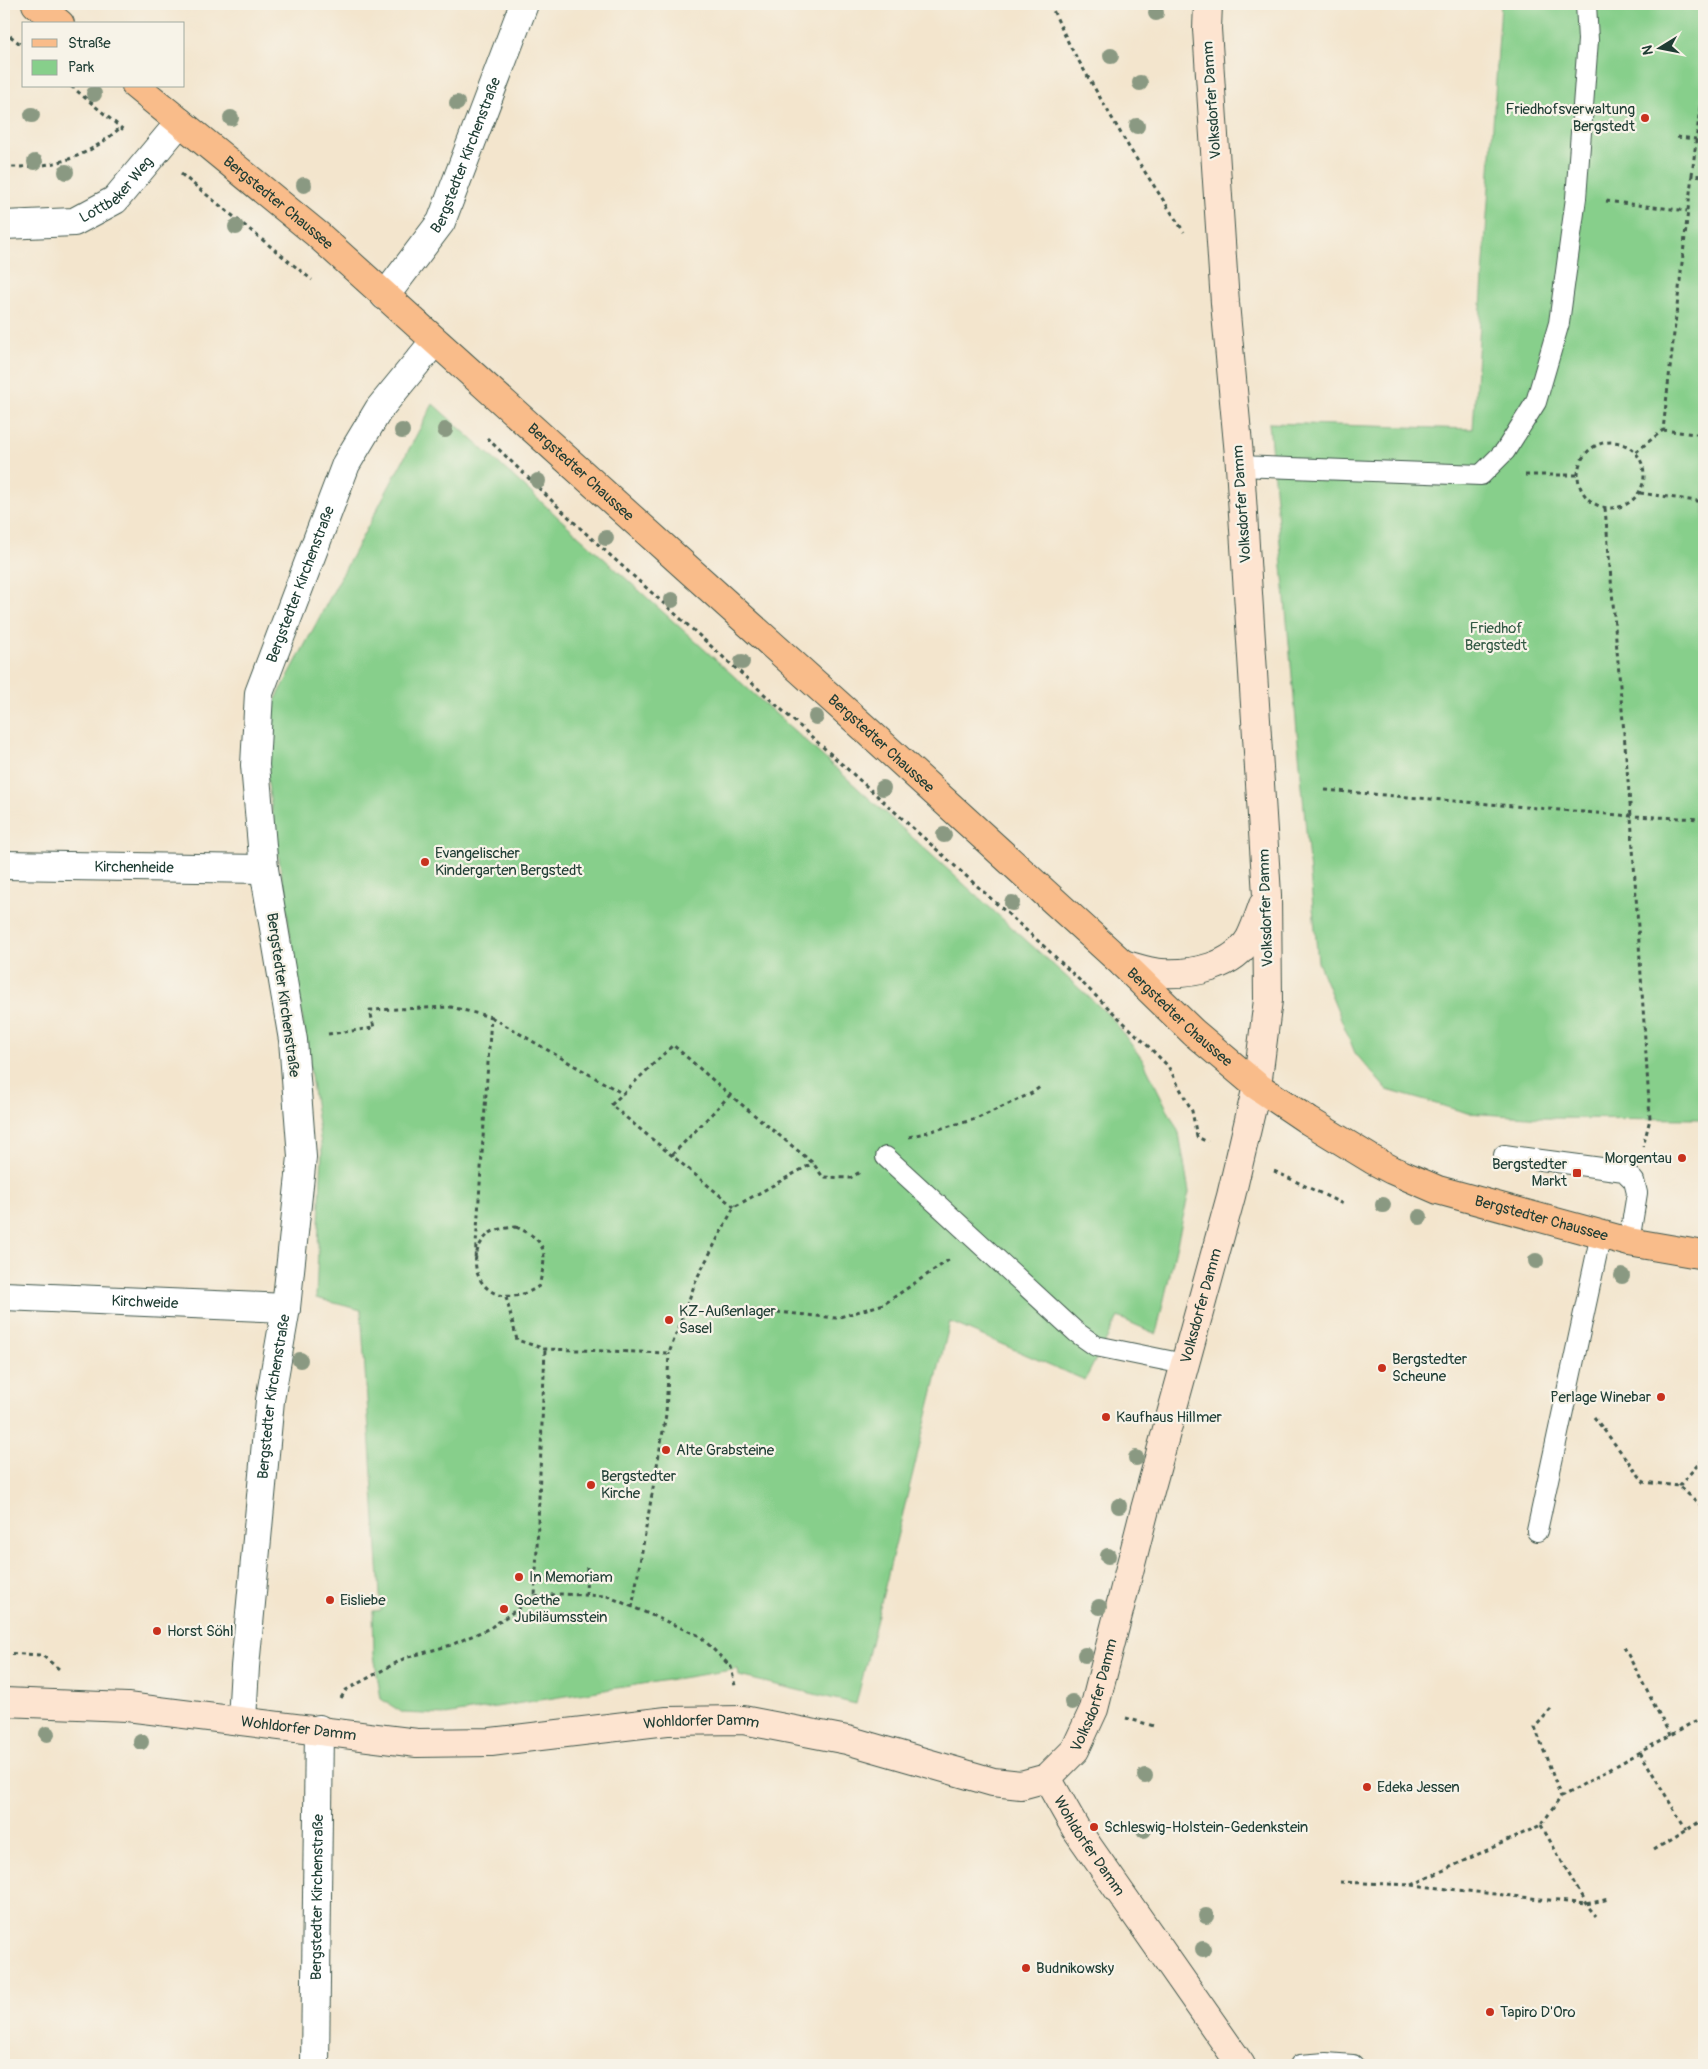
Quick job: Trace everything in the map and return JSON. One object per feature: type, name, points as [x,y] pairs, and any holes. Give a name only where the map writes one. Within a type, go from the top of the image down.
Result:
[{"type":"main road","points":[[36,4],[58,22]]},
{"type":"main road","name":"Bergstedter Chaussee","points":[[138,88],[316,234],[870,733],[1123,964],[1193,1032],[1257,1086],[1309,1121],[1392,1170],[1438,1190],[1630,1242],[1704,1255]]},
{"type":"street","name":"Bergstedter Kirchenstraße","points":[[384,296],[441,222],[524,4]]},
{"type":"street","name":"Volksdorfer Damm","points":[[1047,1778],[1075,1750],[1094,1709],[1241,1155],[1257,1086],[1268,1000],[1267,895],[1240,466],[1225,303],[1208,4]]},
{"type":"street","name":"Lottbeker Weg","points":[[4,225],[74,222],[115,200],[180,122]]},
{"type":"street","name":"Bergstedter Kirchenstraße","points":[[242,1720],[245,1667],[270,1400],[286,1308],[302,1157],[293,1040],[264,869],[255,765],[259,693],[346,464],[379,409],[434,342]]},
{"type":"street","name":"Kirchenheide","points":[[4,865],[264,869]]},
{"type":"street","points":[[1123,964],[1159,973],[1191,972],[1213,966],[1234,956],[1249,938],[1267,895]]},
{"type":"street","name":"Kirchweide","points":[[4,1296],[286,1308]]},
{"type":"street","name":"Wohldorfer Damm","points":[[4,1702],[127,1707],[320,1729],[418,1743],[453,1744],[529,1738],[668,1721],[743,1720],[847,1740],[993,1782],[1021,1784],[1047,1778],[1076,1829],[1241,2065]]},
{"type":"street","name":"Bergstedter Kirchenstraße","points":[[315,2065],[320,1729]]},
{"type":"lane","points":[[1240,466],[1481,475],[1506,451],[1536,402],[1559,323],[1576,198],[1588,40],[1586,4]]},
{"type":"lane","points":[[1504,1155],[1624,1171],[1634,1181],[1637,1193],[1630,1242]]},
{"type":"lane","points":[[886,1157],[1076,1332],[1096,1346],[1184,1364]]},
{"type":"lane","points":[[1537,1531],[1601,1234]]},
{"type":"lane","points":[[1300,2065],[1326,2063],[1353,2065]]},
{"type":"path","points":[[1050,4],[1070,46],[1130,149],[1170,207],[1188,239]]},
{"type":"path","points":[[4,31],[22,45]]},
{"type":"path","points":[[73,88],[120,128],[155,153],[315,283]]},
{"type":"path","points":[[1636,452],[1663,430],[1696,139],[1702,109],[1701,101]]},
{"type":"path","points":[[4,167],[33,168],[60,162],[102,144],[120,128]]},
{"type":"path","points":[[1677,136],[1696,139]]},
{"type":"path","points":[[1692,175],[1704,176]]},
{"type":"path","points":[[1576,198],[1688,211]]},
{"type":"path","points":[[1663,430],[1704,435]]},
{"type":"path","points":[[484,435],[580,528],[1047,949],[1146,1044],[1168,1066],[1192,1111],[1197,1137],[1241,1155],[1343,1204]]},
{"type":"path","points":[[1602,442],[1621,443],[1636,452],[1645,469],[1640,492],[1624,506],[1605,508],[1583,493],[1577,475],[1584,455],[1602,442]]},
{"type":"path","points":[[1481,475],[1577,475]]},
{"type":"path","points":[[1640,492],[1704,502]]},
{"type":"path","points":[[1605,508],[1631,816],[1650,1119],[1634,1181]]},
{"type":"path","points":[[1325,790],[1631,816],[1704,819]]},
{"type":"path","points":[[293,1040],[374,1028],[370,1010],[451,1007],[491,1017],[623,1094]]},
{"type":"path","points":[[475,1260],[479,1245],[491,1232],[516,1227],[532,1233],[541,1243],[546,1260],[539,1286],[528,1293],[506,1297],[489,1290],[479,1278],[475,1260],[491,1017]]},
{"type":"path","points":[[734,1207],[611,1105],[673,1045],[813,1163],[823,1176],[850,1178],[886,1157],[904,1139],[976,1119],[1032,1093],[1040,1087]]},
{"type":"path","points":[[672,1155],[730,1095]]},
{"type":"path","points":[[632,1608],[666,1414],[669,1353],[697,1278],[734,1207],[813,1163]]},
{"type":"path","points":[[777,1312],[836,1318],[884,1304],[953,1257],[990,1254]]},
{"type":"path","points":[[506,1297],[518,1340],[545,1349],[669,1353]]},
{"type":"path","points":[[534,1597],[545,1349]]},
{"type":"path","points":[[1569,1385],[1644,1482],[1679,1486],[1704,1508]]},
{"type":"path","points":[[1679,1486],[1704,1458]]},
{"type":"path","points":[[586,1594],[587,1564]]},
{"type":"path","points":[[320,1729],[346,1690],[405,1658],[451,1645],[490,1628],[534,1597],[560,1594],[606,1596],[700,1636],[731,1667]]},
{"type":"path","points":[[1624,1647],[1670,1735]]},
{"type":"path","points":[[1551,1709],[1535,1727],[1561,1797]]},
{"type":"path","points":[[1412,1886],[1541,1825],[1561,1797],[1704,1716]]},
{"type":"path","points":[[1640,1752],[1686,1830]]},
{"type":"path","points":[[1654,1850],[1704,1819]]},
{"type":"path","points":[[1541,1825],[1586,1904],[1596,1916]]},
{"type":"path","points":[[1340,1882],[1412,1886],[1586,1904],[1609,1899]]},
{"type":"green space","name":"Friedhof Bergstedt","points":[[1501,4],[1704,4],[1704,1119],[1543,1118],[1468,1113],[1387,1090],[1355,1053],[1318,962],[1269,423],[1473,429]]},
{"type":"green space","points":[[433,404],[1112,1018],[1144,1062],[1179,1133],[1189,1192],[1156,1334],[1118,1317],[1085,1380],[950,1322],[856,1704],[739,1676],[738,1669],[445,1715],[403,1713],[381,1699],[374,1655],[373,1611],[381,1610],[361,1310],[316,1298],[322,1151],[260,729]]},
{"type":"place","name":"Friedhofsverwaltung Bergstedt","points":[[1645,118]]},
{"type":"place","name":"Evangelischer Kindergarten Bergstedt","points":[[425,862]]},
{"type":"place","name":"Morgentau","points":[[1682,1158]]},
{"type":"place","name":"Bergstedter Markt","points":[[1577,1173]]},
{"type":"place","name":"KZ-Außenlager Sasel","points":[[669,1320]]},
{"type":"place","name":"Bergstedter Scheune","points":[[1382,1368]]},
{"type":"place","name":"Perlage Winebar","points":[[1661,1397]]},
{"type":"place","name":"Kaufhaus Hillmer","points":[[1106,1417]]},
{"type":"place","name":"Alte Grabsteine","points":[[666,1450]]},
{"type":"place","name":"Bergstedter Kirche","points":[[591,1485]]},
{"type":"place","name":"In Memoriam","points":[[519,1577]]},
{"type":"place","name":"Eisliebe","points":[[330,1600]]},
{"type":"place","name":"Goethe Jubiläumsstein","points":[[504,1609]]},
{"type":"place","name":"Horst Söhl","points":[[157,1631]]},
{"type":"place","name":"Edeka Jessen","points":[[1367,1787]]},
{"type":"place","name":"Schleswig-Holstein-Gedenkstein","points":[[1094,1827]]},
{"type":"place","name":"Budnikowsky","points":[[1026,1968]]},
{"type":"place","name":"Tapiro D'Oro","points":[[1490,2012]]}]
